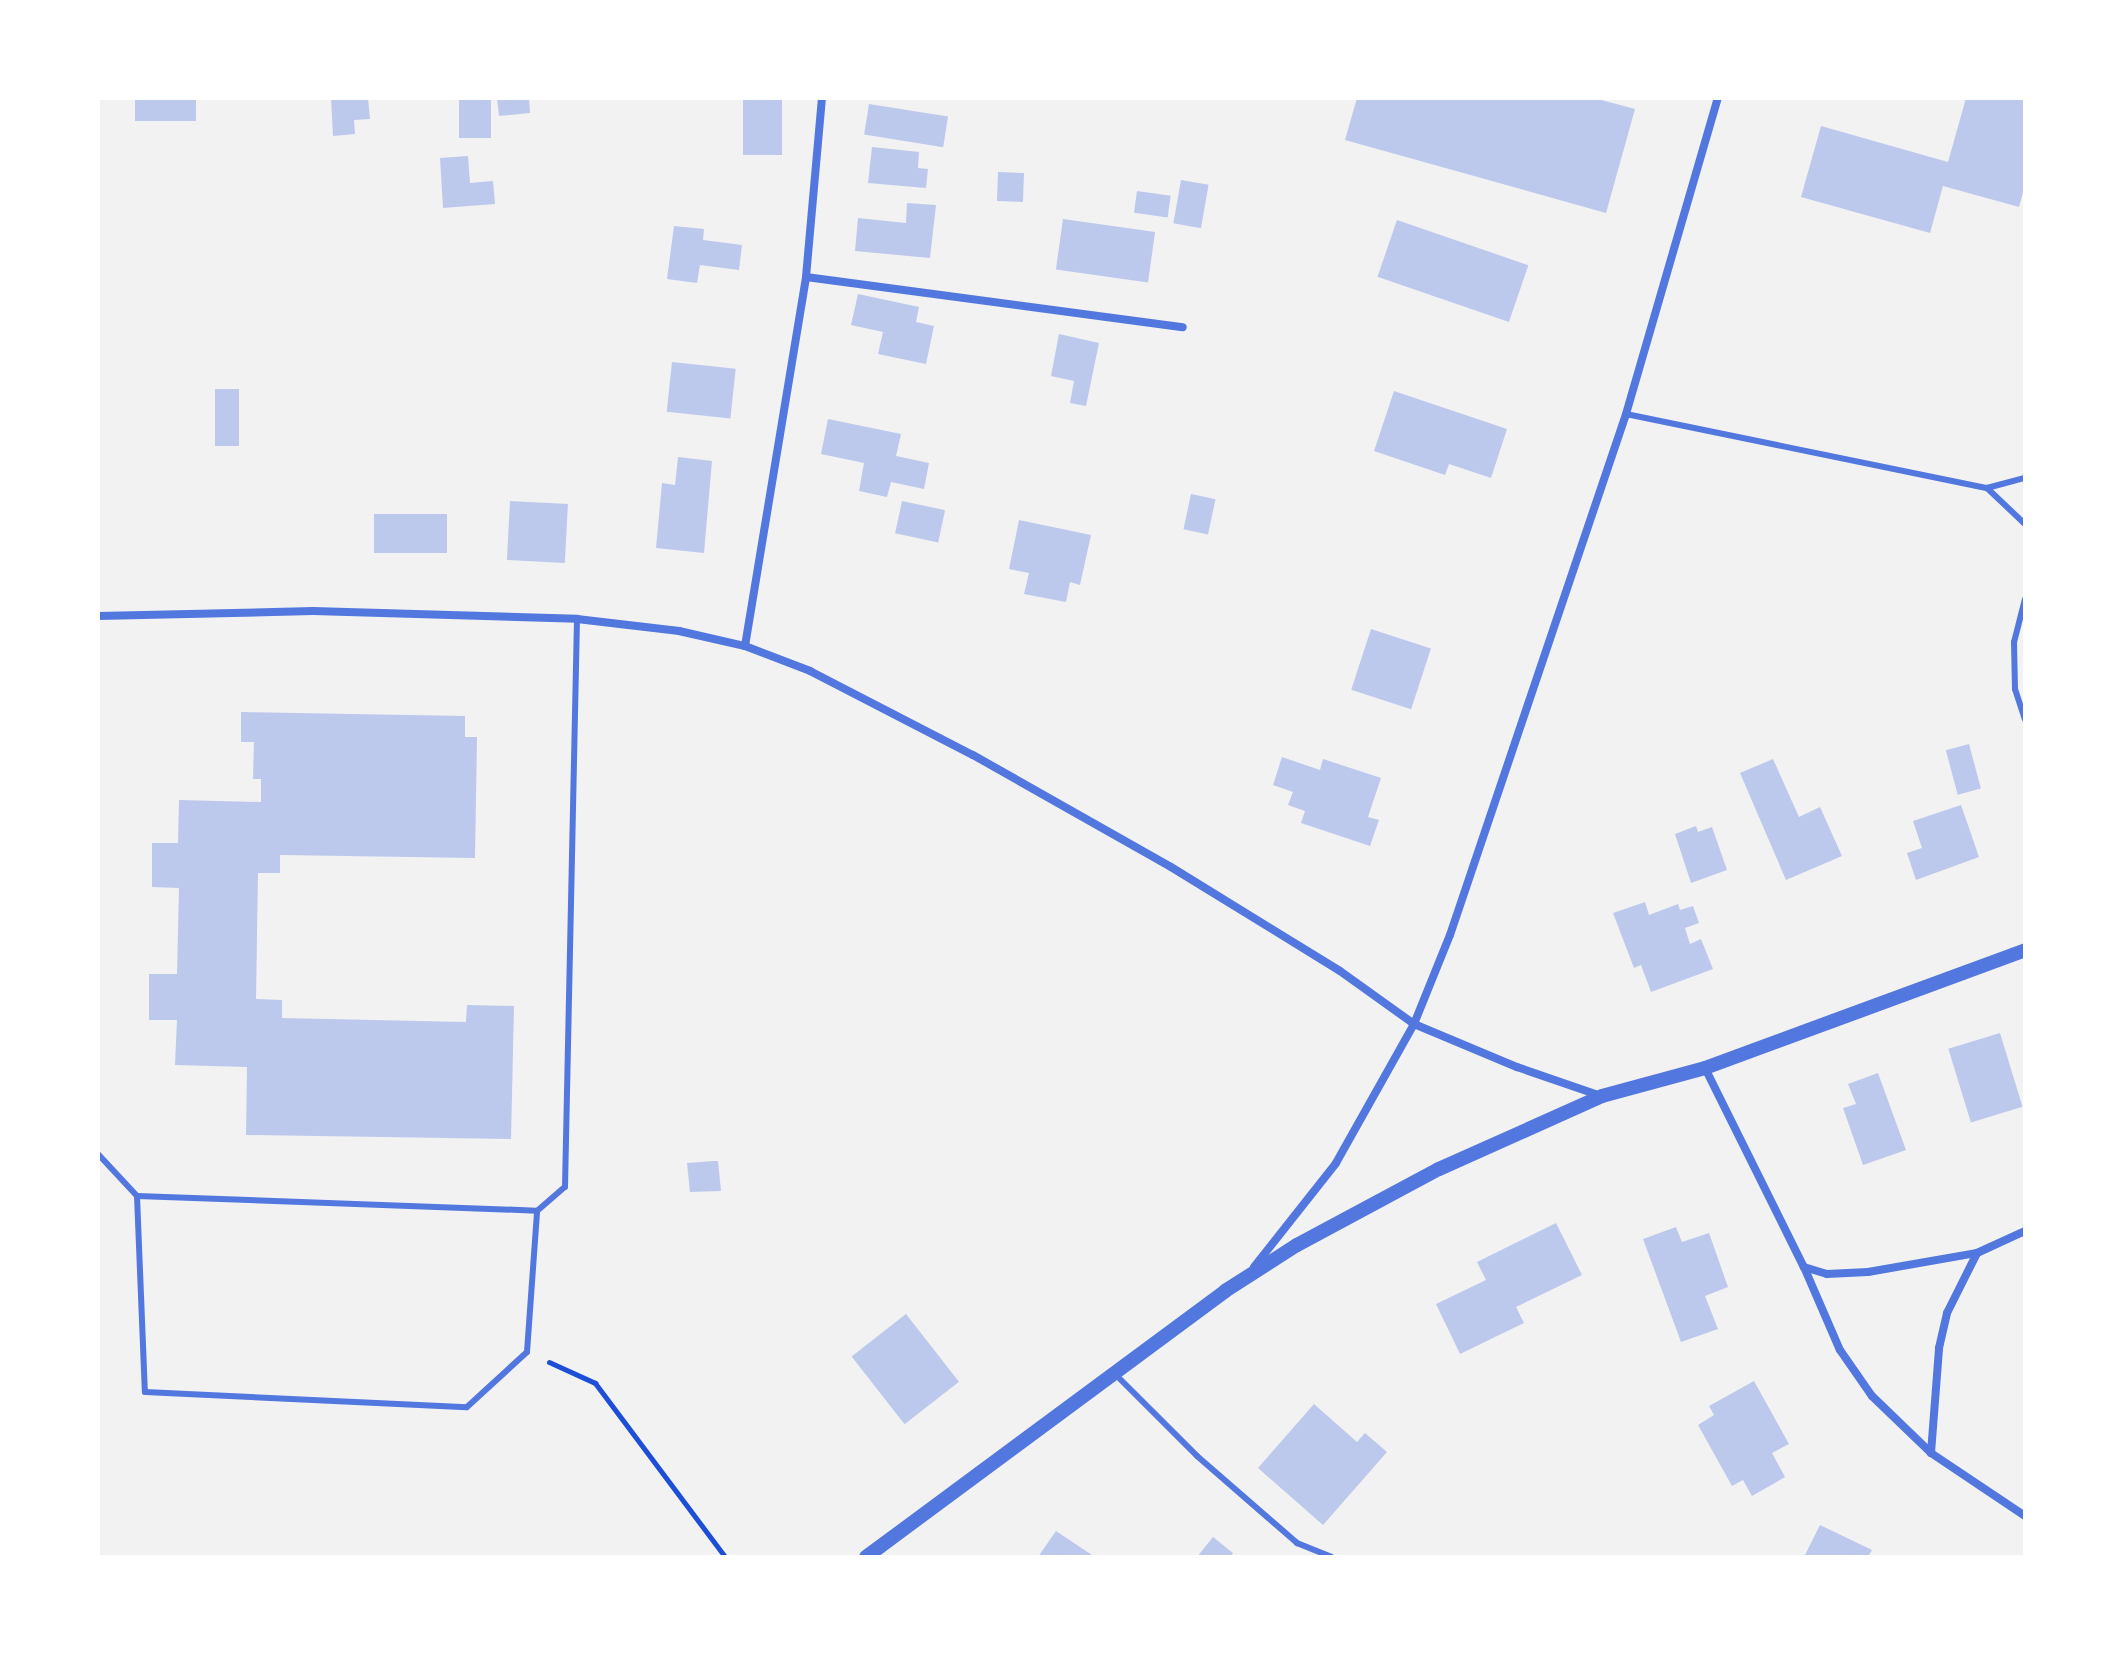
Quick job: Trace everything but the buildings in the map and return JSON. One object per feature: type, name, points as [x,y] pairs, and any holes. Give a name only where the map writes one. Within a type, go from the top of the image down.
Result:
[{"type":"street","points":[[745,646],[806,277],[822,98]]},
{"type":"street","points":[[1247,1277],[1336,1163],[1414,1024],[1485,841],[1626,414],[1718,98]]},
{"type":"street","points":[[806,277],[1183,327]]},
{"type":"street","points":[[98,616],[313,611],[577,619],[679,631],[745,646],[810,671],[986,762],[1184,875],[1340,971],[1414,1024],[1517,1067],[1602,1096]]},
{"type":"street","points":[[866,1557],[1247,1277],[1297,1245],[1439,1169],[1602,1096],[1705,1068],[2025,950]]},
{"type":"street","points":[[1705,1068],[1804,1267],[1840,1350],[1872,1396],[1931,1453],[2025,1516]]},
{"type":"street","points":[[1804,1267],[1827,1274],[1868,1272],[1977,1253],[2025,1231]]},
{"type":"street","points":[[1931,1453],[1939,1348],[1947,1313],[1977,1253]]},
{"type":"lane","points":[[1626,414],[1987,488],[2025,478]]},
{"type":"lane","points":[[1987,488],[2025,524]]},
{"type":"lane","points":[[2025,599],[2014,642],[2015,689],[2025,719]]},
{"type":"lane","points":[[137,1196],[537,1211],[565,1187],[577,619]]},
{"type":"lane","points":[[98,1154],[137,1196],[145,1392],[467,1407],[527,1352],[537,1211]]},
{"type":"lane","points":[[1114,1373],[1251,1504],[1297,1543],[1331,1557]]},
{"type":"path","points":[[527,1352],[595,1383],[725,1557]]}]
